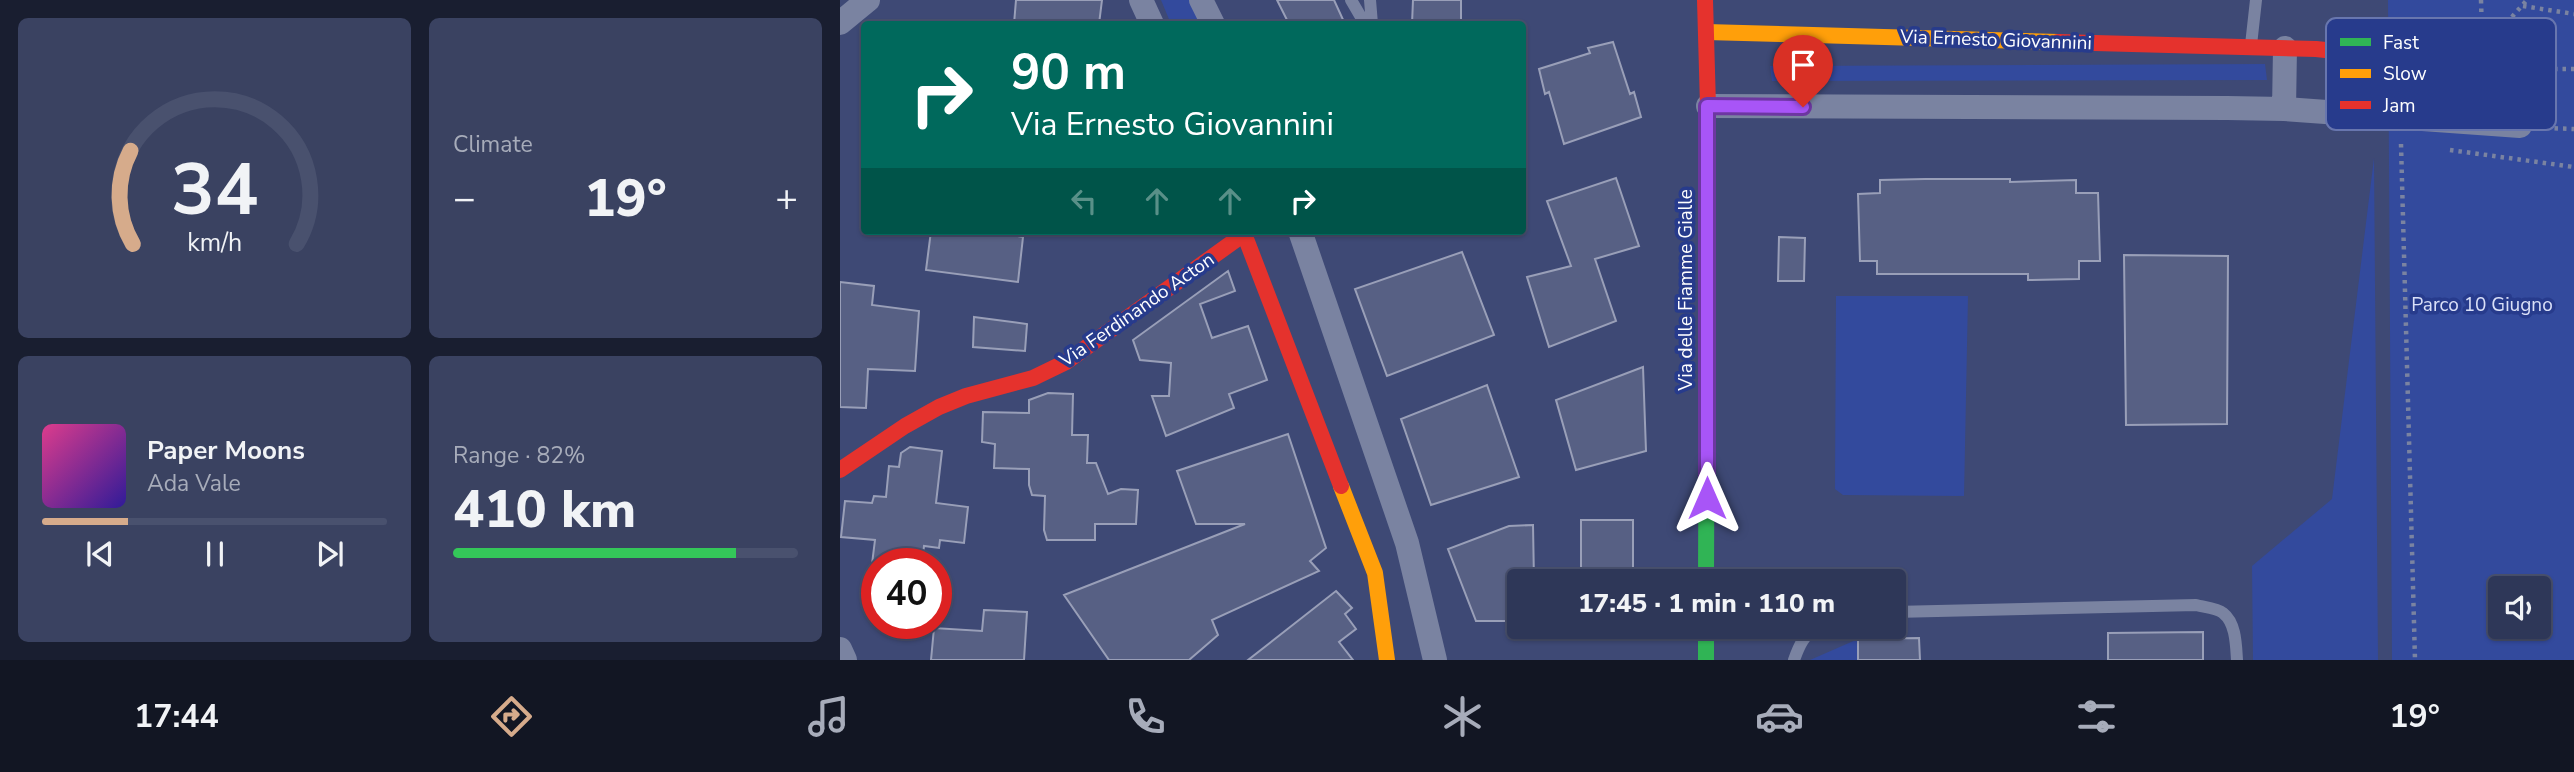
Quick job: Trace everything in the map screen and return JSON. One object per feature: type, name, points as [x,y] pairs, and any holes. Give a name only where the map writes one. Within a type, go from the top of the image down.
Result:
[{"type":"street","points":[[840,23],[867,0]]},
{"type":"street","points":[[1141,0],[1151,21]]},
{"type":"street","points":[[1201,0],[1212,21]]},
{"type":"street","name":"Via delle Fiamme Gialle","points":[[1705,0],[1706,569]]},
{"type":"street","name":"Via Ernesto Giovannini","points":[[1706,32],[2285,48],[2326,52]]},
{"type":"street","points":[[2284,110],[2285,48]]},
{"type":"street","points":[[1707,106],[2284,110],[2326,113]]},
{"type":"street","name":"Via Ferdinando Acton","points":[[840,470],[905,426],[939,407],[966,396],[1033,377],[1066,362],[1240,235]]},
{"type":"street","name":"Via Ferdinando Acton","points":[[1244,235],[1375,573],[1387,660]]},
{"type":"street","points":[[1301,235],[1407,543],[1435,660]]},
{"type":"street","points":[[1706,639],[1706,660]]},
{"type":"street","points":[[840,649],[845,660]]},
{"type":"lane","points":[[1351,0],[1363,21]]},
{"type":"lane","points":[[1370,0],[1372,21]]},
{"type":"lane","points":[[2251,47],[2256,0]]},
{"type":"lane","points":[[1906,612],[2196,605],[2222,612],[2231,625],[2236,640],[2236,660]]},
{"type":"lane","points":[[1794,660],[1804,639]]},
{"type":"path","points":[[2480,0],[2481,18]]},
{"type":"path","points":[[2522,6],[2574,14]]},
{"type":"path","points":[[2414,144],[2401,142],[2415,660]]},
{"type":"path","points":[[2439,148],[2574,167]]},
{"type":"green space","points":[[1161,0],[1191,0],[1201,21],[1170,21]]},
{"type":"green space","name":"Parco 10 Giugno","points":[[2388,0],[2574,0],[2574,660],[2392,660],[2389,130],[2556,130],[2556,18],[2388,18]]},
{"type":"green space","points":[[2265,64],[2267,80],[1772,81],[1770,66]]},
{"type":"green space","points":[[2374,158],[2378,660],[2253,660],[2252,566],[2332,499]]},
{"type":"green space","points":[[1836,296],[1968,296],[1964,496],[1843,495],[1835,489]]},
{"type":"green space","points":[[1858,639],[1860,660],[1810,660]]},
{"type":"building","points":[[1016,0],[1102,0],[1099,21],[1014,21]]},
{"type":"building","points":[[1277,0],[1334,0],[1344,21],[1288,21]]},
{"type":"building","points":[[1413,0],[1461,0],[1461,21],[1412,21]]},
{"type":"building","points":[[1613,42],[1630,94],[1634,92],[1641,117],[1564,144],[1549,92],[1545,94],[1539,69],[1590,53],[1588,48]]},
{"type":"building","points":[[1616,178],[1639,246],[1595,259],[1616,321],[1549,347],[1527,277],[1571,266],[1547,201]]},
{"type":"building","points":[[2010,179],[2010,182],[2076,180],[2076,193],[2098,193],[2100,261],[2079,261],[2079,279],[2028,280],[2028,274],[1877,274],[1877,261],[1860,261],[1858,194],[1880,193],[1880,180]]},
{"type":"building","points":[[930,235],[1023,237],[1018,282],[926,270]]},
{"type":"building","points":[[1779,237],[1805,238],[1804,281],[1778,281]]},
{"type":"building","points":[[1462,252],[1494,335],[1387,376],[1355,289]]},
{"type":"building","points":[[2124,255],[2228,256],[2227,424],[2126,425]]},
{"type":"building","points":[[1228,271],[1235,291],[1200,304],[1212,338],[1248,326],[1267,380],[1229,394],[1234,408],[1166,436],[1152,396],[1169,396],[1171,363],[1140,360],[1133,340]]},
{"type":"building","points":[[840,282],[874,286],[872,305],[919,311],[915,371],[868,369],[866,408],[840,407]]},
{"type":"building","points":[[974,317],[1027,324],[1025,351],[973,347]]},
{"type":"building","points":[[1643,367],[1646,451],[1576,470],[1556,400]]},
{"type":"building","points":[[1487,385],[1519,477],[1431,505],[1401,419]]},
{"type":"building","points":[[1048,393],[1073,394],[1072,435],[1088,435],[1087,463],[1096,463],[1108,494],[1121,489],[1138,490],[1136,524],[1095,524],[1095,540],[1047,540],[1044,530],[1045,496],[1032,495],[1029,469],[994,468],[995,444],[982,442],[983,412],[1029,413],[1029,400]]},
{"type":"building","points":[[1288,434],[1326,548],[1310,561],[1319,571],[1212,620],[1218,635],[1189,660],[1109,660],[1064,595],[1245,524],[1196,524],[1177,471]]},
{"type":"building","points":[[910,447],[942,451],[936,503],[968,507],[964,543],[940,540],[939,548],[874,548],[875,540],[841,537],[845,501],[872,503],[874,496],[886,497],[889,466],[899,467],[901,453]]},
{"type":"building","points":[[1581,520],[1633,520],[1633,569],[1581,569]]},
{"type":"building","points":[[1533,525],[1534,569],[1507,569],[1507,621],[1476,621],[1448,549],[1509,526]]},
{"type":"building","points":[[1336,591],[1352,608],[1345,614],[1356,629],[1339,642],[1353,660],[1248,660]]},
{"type":"building","points":[[984,610],[1027,612],[1024,660],[931,660],[933,639],[952,639],[952,629],[982,631]]},
{"type":"building","points":[[2203,632],[2203,660],[2108,660],[2108,633]]},
{"type":"building","points":[[1919,638],[1920,660],[1858,660],[1858,639]]},
{"type":"traffic: fast","points":[[1706,569],[1707,308]]},
{"type":"traffic: fast","points":[[1706,639],[1706,660]]},
{"type":"traffic: slow","points":[[1706,32],[2058,42]]},
{"type":"traffic: slow","points":[[1341,486],[1375,573],[1387,660]]},
{"type":"traffic: jam","points":[[1705,0],[1708,106],[1707,308]]},
{"type":"traffic: jam","points":[[2058,42],[2326,50]]},
{"type":"traffic: jam","points":[[840,470],[905,426],[939,407],[966,396],[1033,378],[1066,362],[1243,235]]},
{"type":"traffic: jam","points":[[1245,235],[1341,486]]},
{"type":"route","points":[[1707,498],[1707,106],[1803,107]]}]
